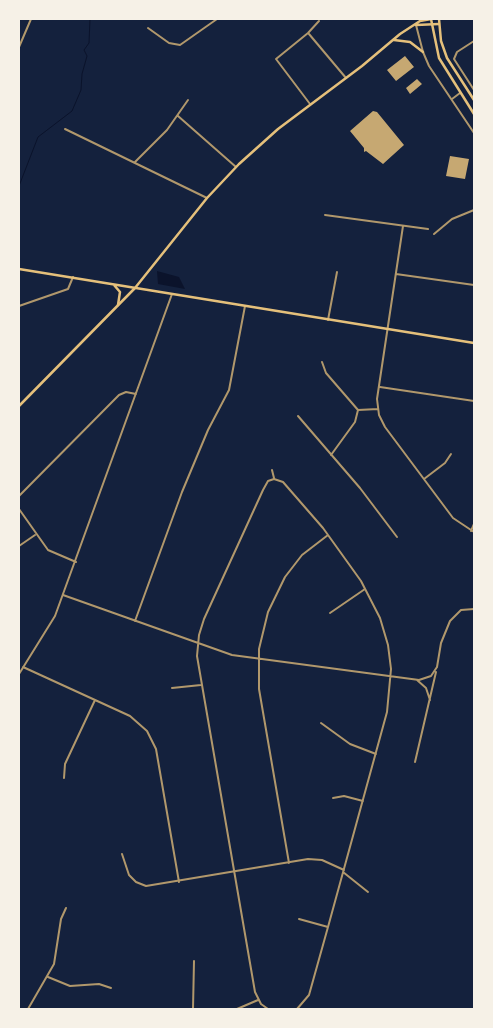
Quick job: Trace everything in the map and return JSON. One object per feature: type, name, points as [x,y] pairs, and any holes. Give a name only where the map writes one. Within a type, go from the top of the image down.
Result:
[{"type":"main road","points":[[19,406],[135,288],[207,198],[236,167],[278,129],[346,78],[392,40],[420,21],[432,19],[439,58],[474,114]]},
{"type":"main road","points":[[439,19],[446,58],[474,100]]},
{"type":"main road","points":[[416,25],[439,24]]},
{"type":"main road","points":[[392,40],[410,42],[423,52]]},
{"type":"main road","points":[[19,269],[474,343]]},
{"type":"main road","points":[[108,283],[119,289],[118,305]]},
{"type":"street","points":[[19,48],[31,19]]},
{"type":"street","points":[[148,28],[169,43],[180,45],[217,19]]},
{"type":"street","points":[[414,19],[423,52],[474,133]]},
{"type":"street","points":[[310,104],[276,59],[320,21]]},
{"type":"street","points":[[308,33],[346,78]]},
{"type":"street","points":[[19,40],[23,38]]},
{"type":"street","points":[[474,41],[454,57],[455,62],[474,90]]},
{"type":"street","points":[[451,99],[460,93]]},
{"type":"street","points":[[134,163],[156,142],[178,116],[188,100]]},
{"type":"street","points":[[178,116],[236,167]]},
{"type":"street","points":[[65,129],[207,198]]},
{"type":"street","points":[[434,234],[452,219],[474,210]]},
{"type":"street","points":[[325,215],[428,229]]},
{"type":"street","points":[[403,226],[379,386],[378,409],[385,427],[453,518],[473,532],[474,524]]},
{"type":"street","points":[[328,320],[337,272]]},
{"type":"street","points":[[396,274],[474,285]]},
{"type":"street","points":[[19,306],[68,289],[73,277]]},
{"type":"street","points":[[19,674],[50,627],[63,596],[172,294]]},
{"type":"street","points":[[135,621],[182,492],[208,430],[229,390],[245,306]]},
{"type":"street","points":[[322,362],[326,373],[358,410]]},
{"type":"street","points":[[379,386],[474,401]]},
{"type":"street","points":[[19,496],[119,395],[126,392],[136,394]]},
{"type":"street","points":[[358,410],[378,409]]},
{"type":"street","points":[[331,455],[355,422],[358,410]]},
{"type":"street","points":[[298,416],[375,505],[397,537]]},
{"type":"street","points":[[424,479],[445,463],[451,454]]},
{"type":"street","points":[[272,470],[274,479]]},
{"type":"street","points":[[268,1009],[258,1000],[255,992],[202,685],[198,644],[204,619],[220,582],[263,490],[268,481],[274,479],[283,482],[328,535],[365,589],[384,631],[391,675],[387,712],[344,871],[309,995],[297,1009]]},
{"type":"street","points":[[19,509],[48,550],[76,562]]},
{"type":"street","points":[[19,546],[36,534]]},
{"type":"street","points":[[289,863],[259,689],[258,659],[265,623],[285,577],[302,555],[328,535]]},
{"type":"street","points":[[330,613],[365,589]]},
{"type":"street","points":[[63,596],[223,653],[415,679],[427,678],[437,667]]},
{"type":"street","points":[[416,762],[430,705],[441,643],[450,621],[461,610],[474,609]]},
{"type":"street","points":[[23,667],[138,722],[148,732],[154,743],[179,882]]},
{"type":"street","points":[[415,679],[426,688],[430,697],[430,705]]},
{"type":"street","points":[[172,688],[202,685]]},
{"type":"street","points":[[64,778],[65,764],[95,700]]},
{"type":"street","points":[[320,722],[350,744],[376,754]]},
{"type":"street","points":[[334,798],[344,796],[363,801]]},
{"type":"street","points":[[122,854],[129,875],[141,884],[152,886],[289,863],[322,860],[344,871],[368,892]]},
{"type":"street","points":[[28,1009],[54,964],[60,919],[66,908]]},
{"type":"street","points":[[299,919],[328,927]]},
{"type":"street","points":[[193,1009],[194,961]]},
{"type":"street","points":[[48,977],[70,986],[99,984],[111,988]]},
{"type":"street","points":[[237,1009],[258,1000]]},
{"type":"water","points":[[157,271],[179,277],[185,289],[158,284]]},
{"type":"building","points":[[405,56],[414,67],[396,81],[387,70]]},
{"type":"building","points":[[417,79],[422,84],[410,94],[406,88]]},
{"type":"building","points":[[373,111],[377,112],[404,145],[383,164],[366,151],[364,152],[364,148],[350,131]]},
{"type":"building","points":[[450,156],[469,159],[465,179],[446,176]]},
{"type":"waterway","points":[[19,186],[38,137],[72,111],[81,90],[82,74],[87,56],[84,50],[89,43],[90,19]]}]
